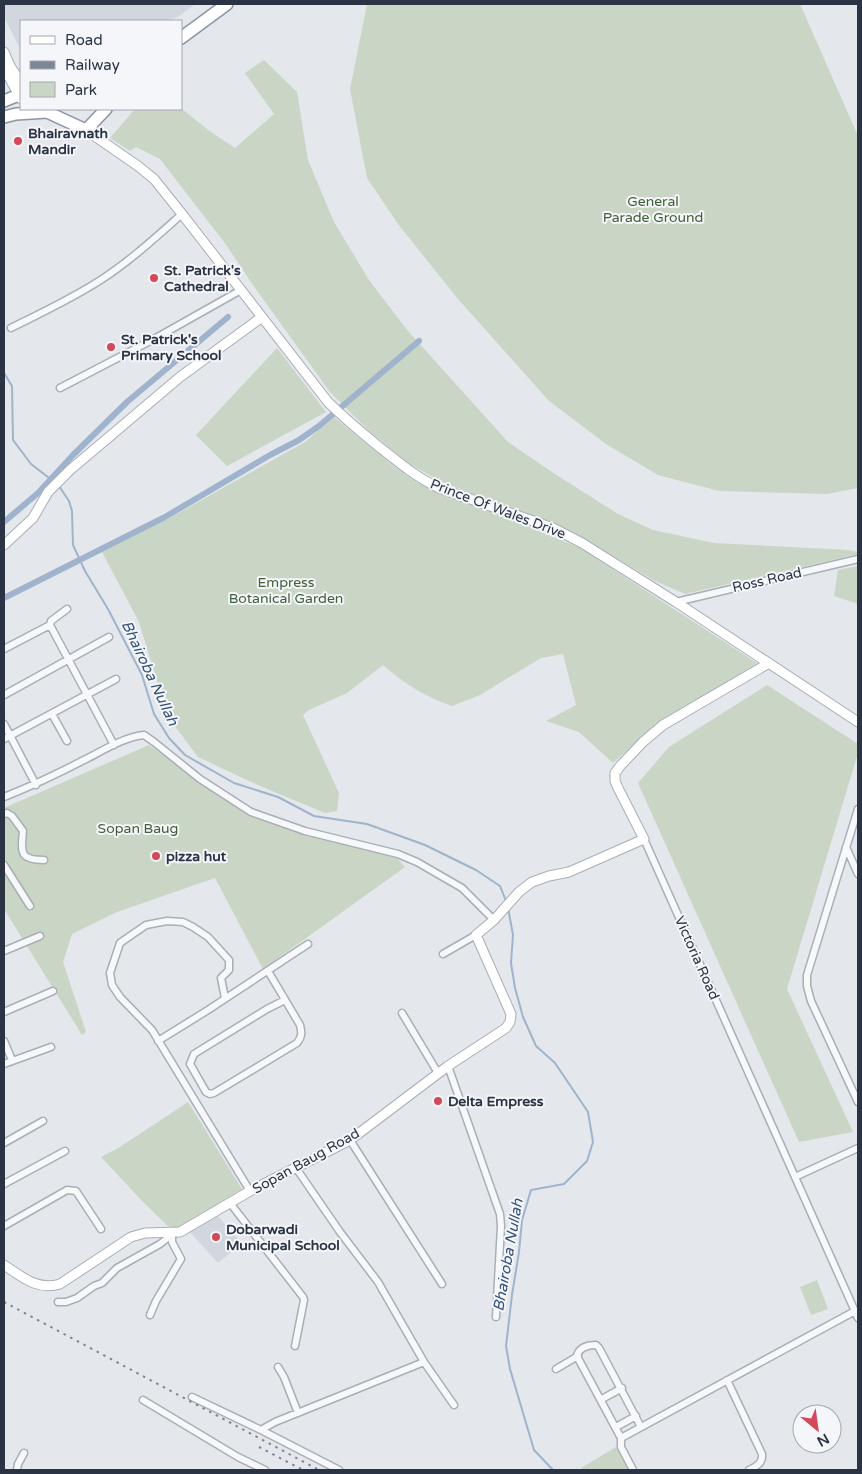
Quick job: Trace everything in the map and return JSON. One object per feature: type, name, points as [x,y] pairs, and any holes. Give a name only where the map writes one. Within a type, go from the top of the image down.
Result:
[{"type":"highway","points":[[182,27],[215,4]]},
{"type":"highway","points":[[182,37],[227,4]]},
{"type":"highway","points":[[4,101],[20,96]]},
{"type":"highway","points":[[4,117],[31,111],[47,112],[86,130],[105,110]]},
{"type":"street","points":[[4,52],[20,81]]},
{"type":"street","points":[[4,68],[20,96]]},
{"type":"street","name":"Prince Of Wales Drive","points":[[86,130],[154,179],[328,402],[344,418],[410,471],[439,488],[553,528],[582,543],[676,602],[858,722]]},
{"type":"street","points":[[11,328],[67,300],[100,280],[147,245],[182,214]]},
{"type":"street","points":[[60,388],[242,290]]},
{"type":"street","points":[[4,545],[33,518],[48,492],[70,470],[180,377],[262,317]]},
{"type":"street","name":"Ross Road","points":[[676,602],[858,559]]},
{"type":"street","points":[[4,649],[50,626],[51,621],[67,609]]},
{"type":"street","points":[[50,626],[114,745]]},
{"type":"street","points":[[4,695],[109,637]]},
{"type":"street","name":"Victoria Road","points":[[769,664],[663,725],[643,742],[615,773],[615,781],[644,839],[858,1318]]},
{"type":"street","points":[[7,737],[116,679]]},
{"type":"street","points":[[52,714],[67,741]]},
{"type":"street","points":[[4,724],[7,737],[36,784]]},
{"type":"street","points":[[4,797],[36,784],[114,745],[136,736],[144,735],[200,779],[251,812],[305,831],[390,852],[417,862],[462,888],[497,917]]},
{"type":"street","points":[[858,809],[807,976],[807,986],[811,1001],[858,1102]]},
{"type":"street","points":[[4,814],[12,816],[23,831],[21,847],[26,856],[32,860],[44,860]]},
{"type":"street","points":[[443,954],[476,935],[497,917],[518,892],[532,882],[541,878],[569,872],[644,839]]},
{"type":"street","points":[[846,847],[858,874]]},
{"type":"street","points":[[4,865],[30,906]]},
{"type":"street","points":[[225,998],[220,978],[229,970],[229,960],[194,926],[183,922],[167,921],[146,926],[120,944],[110,973],[112,985],[120,997],[146,1023],[158,1040],[250,1192]]},
{"type":"street","name":"Sopan Baug Road","points":[[4,1265],[31,1283],[51,1287],[60,1284],[131,1237],[145,1233],[173,1234],[180,1232],[250,1192],[350,1140],[438,1073],[506,1028],[511,1014],[476,935]]},
{"type":"street","points":[[4,952],[40,936]]},
{"type":"street","points":[[158,1040],[308,944]]},
{"type":"street","points":[[268,971],[300,1025],[302,1033],[300,1039],[297,1043],[214,1093],[206,1092],[190,1064],[194,1054],[285,1000]]},
{"type":"street","points":[[4,1012],[53,991]]},
{"type":"street","points":[[402,1013],[438,1073]]},
{"type":"street","points":[[4,1041],[12,1060]]},
{"type":"street","points":[[4,1064],[51,1047]]},
{"type":"street","points":[[448,1066],[500,1214],[496,1317]]},
{"type":"street","points":[[186,1086],[198,1080]]},
{"type":"street","points":[[4,1143],[43,1121]]},
{"type":"street","points":[[350,1140],[442,1284]]},
{"type":"street","points":[[795,1177],[858,1148]]},
{"type":"street","points":[[4,1184],[65,1151]]},
{"type":"street","points":[[296,1168],[340,1232],[378,1282],[424,1362],[454,1405]]},
{"type":"street","points":[[4,1226],[67,1190],[72,1189],[76,1191],[101,1229]]},
{"type":"street","points":[[230,1204],[303,1297],[296,1346]]},
{"type":"street","points":[[58,1302],[66,1302],[77,1298],[94,1286],[102,1283],[117,1268],[173,1234]]},
{"type":"street","points":[[150,1315],[156,1301],[181,1259],[172,1242],[173,1234]]},
{"type":"street","points":[[622,1438],[855,1311]]},
{"type":"street","points":[[633,1470],[621,1447],[622,1438],[578,1356],[578,1352],[582,1348],[596,1345],[599,1348],[622,1388],[641,1427]]},
{"type":"street","points":[[556,1368],[578,1356]]},
{"type":"street","points":[[261,1430],[275,1422],[424,1362]]},
{"type":"street","points":[[278,1367],[284,1377],[298,1413]]},
{"type":"street","points":[[727,1380],[762,1454],[763,1459],[761,1462],[750,1470]]},
{"type":"street","points":[[602,1399],[622,1388]]},
{"type":"street","points":[[192,1397],[339,1470]]},
{"type":"street","points":[[143,1400],[238,1457],[265,1470]]},
{"type":"street","points":[[616,1426],[636,1416]]},
{"type":"street","points":[[16,1470],[24,1453]]},
{"type":"shaded area","points":[[4,4],[195,4],[170,20],[20,20],[20,48],[5,19]]},
{"type":"shaded area","name":"Dobarwadi Municipal School","points":[[217,1215],[242,1243],[218,1263],[189,1231]]},
{"type":"green space","name":"General Parade Ground","points":[[367,4],[800,4],[858,136],[858,488],[827,494],[719,491],[658,475],[606,444],[549,401],[458,299],[398,224],[367,178],[350,89]]},
{"type":"green space","points":[[264,60],[297,92],[308,160],[334,222],[369,280],[408,331],[508,442],[618,514],[653,530],[714,543],[848,550],[858,552],[858,554],[685,594],[655,581],[598,547],[560,528],[440,481],[408,463],[368,430],[330,392],[227,246],[160,159],[136,147],[130,151],[110,138],[134,110],[182,109],[208,130],[235,148],[274,114],[245,73]]},
{"type":"green space","points":[[277,348],[326,412],[227,466],[196,435]]},
{"type":"green space","name":"Empress Botanical Garden","points":[[334,417],[393,466],[418,483],[580,548],[757,663],[664,722],[629,748],[613,763],[579,732],[546,721],[576,705],[563,654],[541,658],[480,695],[452,706],[416,689],[383,665],[347,693],[309,710],[303,715],[339,793],[337,811],[325,813],[260,786],[198,757],[168,717],[139,622],[102,552],[166,520],[305,442]]},
{"type":"green space","points":[[858,566],[858,604],[834,596],[838,570]]},
{"type":"green space","points":[[767,685],[858,744],[858,753],[787,989],[853,1132],[799,1142],[638,783],[669,747]]},
{"type":"green space","name":"Sopan Baug","points":[[149,745],[204,784],[253,814],[316,838],[394,855],[405,867],[263,969],[215,878],[117,912],[72,934],[63,962],[86,1032],[82,1035],[4,909],[4,808]]},
{"type":"green space","points":[[188,1102],[242,1189],[177,1228],[168,1226],[101,1157],[120,1147]]},
{"type":"green space","points":[[817,1280],[828,1309],[811,1315],[800,1287]]},
{"type":"green space","points":[[616,1447],[629,1470],[582,1470],[581,1468]]},
{"type":"waterway","points":[[4,522],[38,493],[73,455],[127,402],[228,317]]},
{"type":"waterway","points":[[4,598],[165,517],[299,440],[319,426],[419,341]]},
{"type":"waterway","name":"Bhairoba Nullah","points":[[4,373],[12,386],[13,440],[31,464],[53,481]]},
{"type":"waterway","name":"Bhairoba Nullah","points":[[59,486],[69,501],[72,511],[73,545],[85,571],[108,609],[142,675],[154,714],[169,738],[185,755],[234,783],[278,797],[314,816],[367,824],[425,845],[476,870],[500,886],[506,901]]},
{"type":"waterway","name":"Bhairoba Nullah","points":[[508,908],[513,935],[511,963],[515,988],[523,1017],[536,1046],[555,1063],[588,1112],[593,1142],[587,1161],[564,1184],[531,1190],[522,1220],[512,1295],[506,1346],[510,1369],[534,1450],[553,1470]]},
{"type":"railway","points":[[4,1302],[319,1470]]},
{"type":"railway","points":[[259,1447],[303,1470]]},
{"type":"place","name":"Bhairavnath Mandir","points":[[18,141]]},
{"type":"place","name":"St. Patrick's Cathedral","points":[[154,278]]},
{"type":"place","name":"St. Patrick's Primary School","points":[[111,347]]},
{"type":"place","name":"pizza hut","points":[[156,856]]},
{"type":"place","name":"Delta Empress","points":[[438,1101]]},
{"type":"place","name":"Dobarwadi Municipal School","points":[[216,1237]]}]
